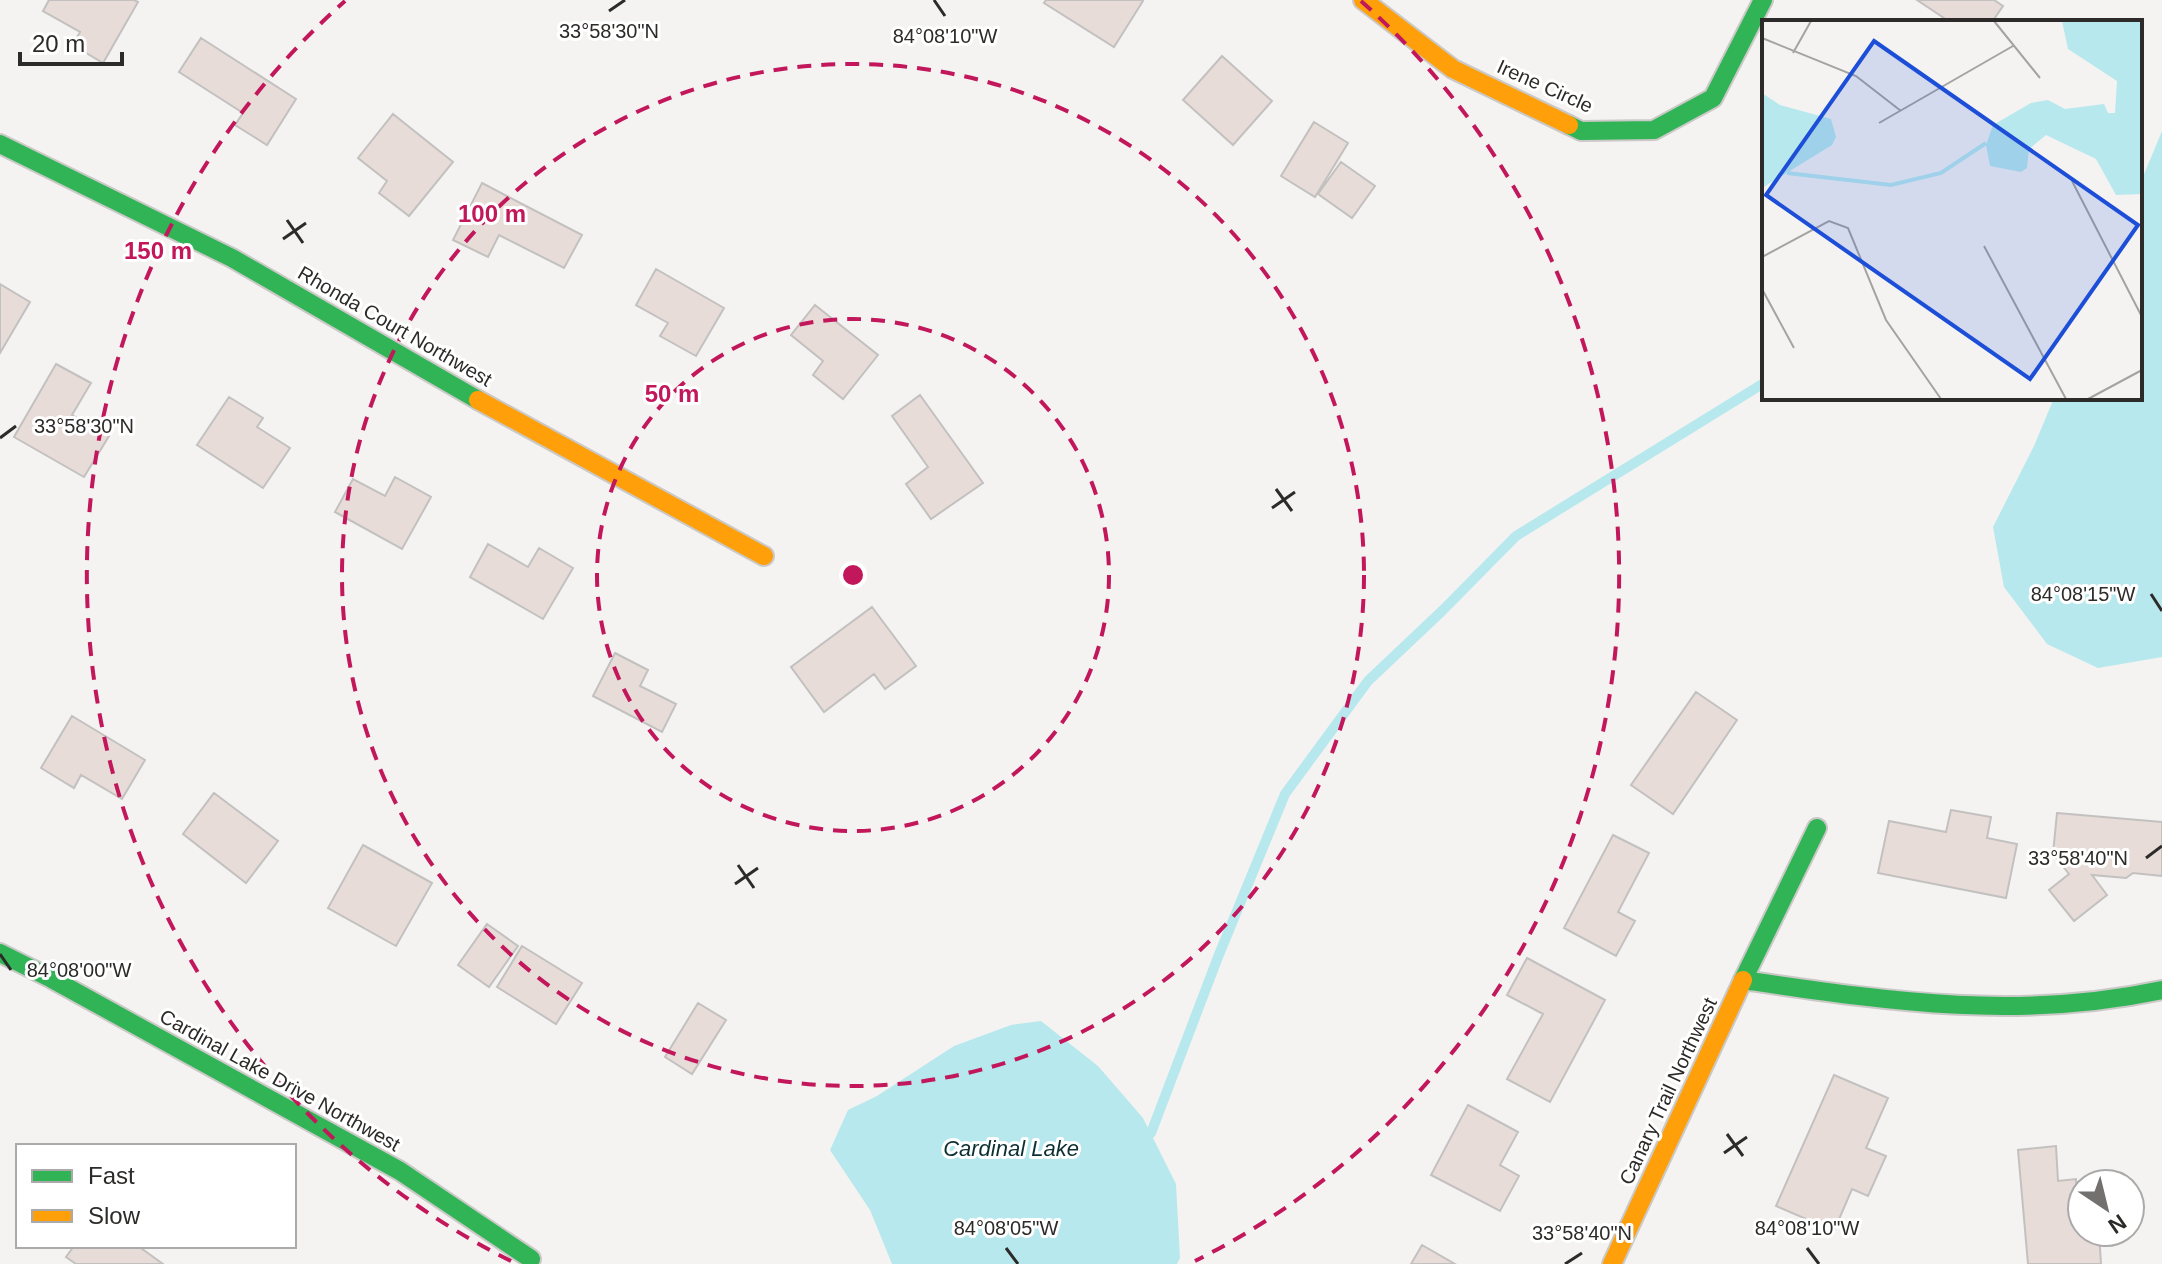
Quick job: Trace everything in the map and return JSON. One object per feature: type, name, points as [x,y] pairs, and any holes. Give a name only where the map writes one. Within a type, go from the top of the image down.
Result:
[{"type":"street","name":"Irene Circle","points":[[1363,0],[1453,69],[1581,131],[1654,130],[1713,98],[1763,0]]},
{"type":"street","name":"Rhonda Court Northwest","points":[[0,144],[232,258],[546,439],[764,556]]},
{"type":"street","name":"Canary Trail Northwest","points":[[1612,1264],[1817,828]]},
{"type":"street","name":"Cardinal Lake Drive Northwest","points":[[0,953],[400,1171],[531,1259]]},
{"type":"street","points":[[1743,980],[1897,1002],[2024,1007],[2125,1001],[2162,990]]},
{"type":"water","points":[[2162,131],[2162,657],[2098,668],[2047,644],[2004,587],[1993,527],[2053,400],[2142,400],[2142,179]]},
{"type":"water","name":"Cardinal Lake","points":[[1041,1021],[1098,1066],[1143,1118],[1176,1184],[1180,1258],[1177,1264],[892,1264],[870,1210],[830,1150],[848,1110],[877,1096],[954,1046],[1011,1025]]},
{"type":"building","points":[[49,0],[138,2],[103,63],[73,45],[80,32],[43,11]]},
{"type":"building","points":[[1046,0],[1143,1],[1114,47],[1044,3]]},
{"type":"building","points":[[1917,0],[1994,0],[2003,6],[1993,20],[1947,20]]},
{"type":"building","points":[[201,38],[296,99],[267,145],[235,125],[243,113],[179,72]]},
{"type":"building","points":[[1222,56],[1272,101],[1233,145],[1183,100]]},
{"type":"building","points":[[393,114],[453,162],[409,216],[379,193],[387,181],[358,158]]},
{"type":"building","points":[[1314,122],[1348,143],[1315,197],[1281,176]]},
{"type":"building","points":[[1341,162],[1375,186],[1352,218],[1318,194]]},
{"type":"building","points":[[482,183],[582,235],[564,268],[499,235],[488,257],[453,240]]},
{"type":"building","points":[[656,269],[724,308],[696,356],[660,336],[668,323],[636,305]]},
{"type":"building","points":[[0,284],[30,302],[0,353]]},
{"type":"building","points":[[815,305],[878,355],[843,399],[813,375],[823,361],[791,335]]},
{"type":"building","points":[[56,364],[91,383],[72,415],[109,436],[84,477],[14,437]]},
{"type":"building","points":[[920,395],[983,483],[931,519],[906,484],[928,467],[892,416]]},
{"type":"building","points":[[229,397],[263,418],[257,427],[290,448],[263,488],[197,445]]},
{"type":"building","points":[[395,477],[431,497],[402,549],[335,512],[353,479],[385,496]]},
{"type":"building","points":[[488,544],[528,567],[539,548],[573,568],[543,619],[470,577]]},
{"type":"building","points":[[872,607],[916,666],[885,689],[874,674],[824,712],[791,667]]},
{"type":"building","points":[[615,653],[648,670],[640,686],[676,704],[662,732],[593,696]]},
{"type":"building","points":[[1696,692],[1737,720],[1673,814],[1631,785]]},
{"type":"building","points":[[72,716],[145,760],[122,799],[81,775],[74,788],[41,768]]},
{"type":"building","points":[[214,793],[278,841],[246,883],[183,834]]},
{"type":"building","points":[[1951,810],[1991,817],[1987,838],[2017,844],[2006,898],[1878,873],[1889,821],[1946,832]]},
{"type":"building","points":[[2057,813],[2162,822],[2162,876],[2133,873],[2126,878],[2092,875],[2107,895],[2074,921],[2049,890],[2069,874],[2053,854]]},
{"type":"building","points":[[1613,835],[1649,853],[1618,912],[1635,921],[1616,956],[1564,928]]},
{"type":"building","points":[[363,845],[432,883],[396,946],[328,908]]},
{"type":"building","points":[[487,924],[518,946],[489,987],[458,965]]},
{"type":"building","points":[[522,946],[582,983],[556,1024],[497,987]]},
{"type":"building","points":[[1527,958],[1605,1000],[1550,1102],[1507,1079],[1543,1014],[1507,995]]},
{"type":"building","points":[[698,1003],[726,1020],[692,1074],[665,1057]]},
{"type":"building","points":[[1834,1075],[1888,1098],[1866,1148],[1886,1156],[1868,1196],[1852,1189],[1834,1231],[1776,1206]]},
{"type":"building","points":[[1468,1105],[1518,1132],[1500,1165],[1519,1176],[1500,1211],[1431,1175]]},
{"type":"building","points":[[2056,1146],[2058,1181],[2066,1180],[2066,1248],[2100,1248],[2101,1264],[2028,1264],[2018,1150]]},
{"type":"building","points":[[1422,1245],[1455,1264],[1411,1264]]},
{"type":"building","points":[[73,1248],[141,1248],[163,1264],[76,1264],[66,1257]]},
{"type":"waterway","points":[[1151,1133],[1285,794],[1368,681],[1516,536],[1762,384]]},
{"type":"traffic: fast","points":[[1569,125],[1581,131],[1654,130],[1713,98],[1763,0]]},
{"type":"traffic: fast","points":[[0,144],[232,258],[478,400]]},
{"type":"traffic: fast","points":[[1743,980],[1817,828]]},
{"type":"traffic: fast","points":[[0,953],[400,1171],[531,1259]]},
{"type":"traffic: fast","points":[[1743,980],[1901,1001],[2003,1006],[2108,999],[2162,990]]},
{"type":"traffic: slow","points":[[1363,0],[1453,69],[1569,125]]},
{"type":"traffic: slow","points":[[478,400],[764,556]]},
{"type":"traffic: slow","points":[[1612,1264],[1743,980]]}]
